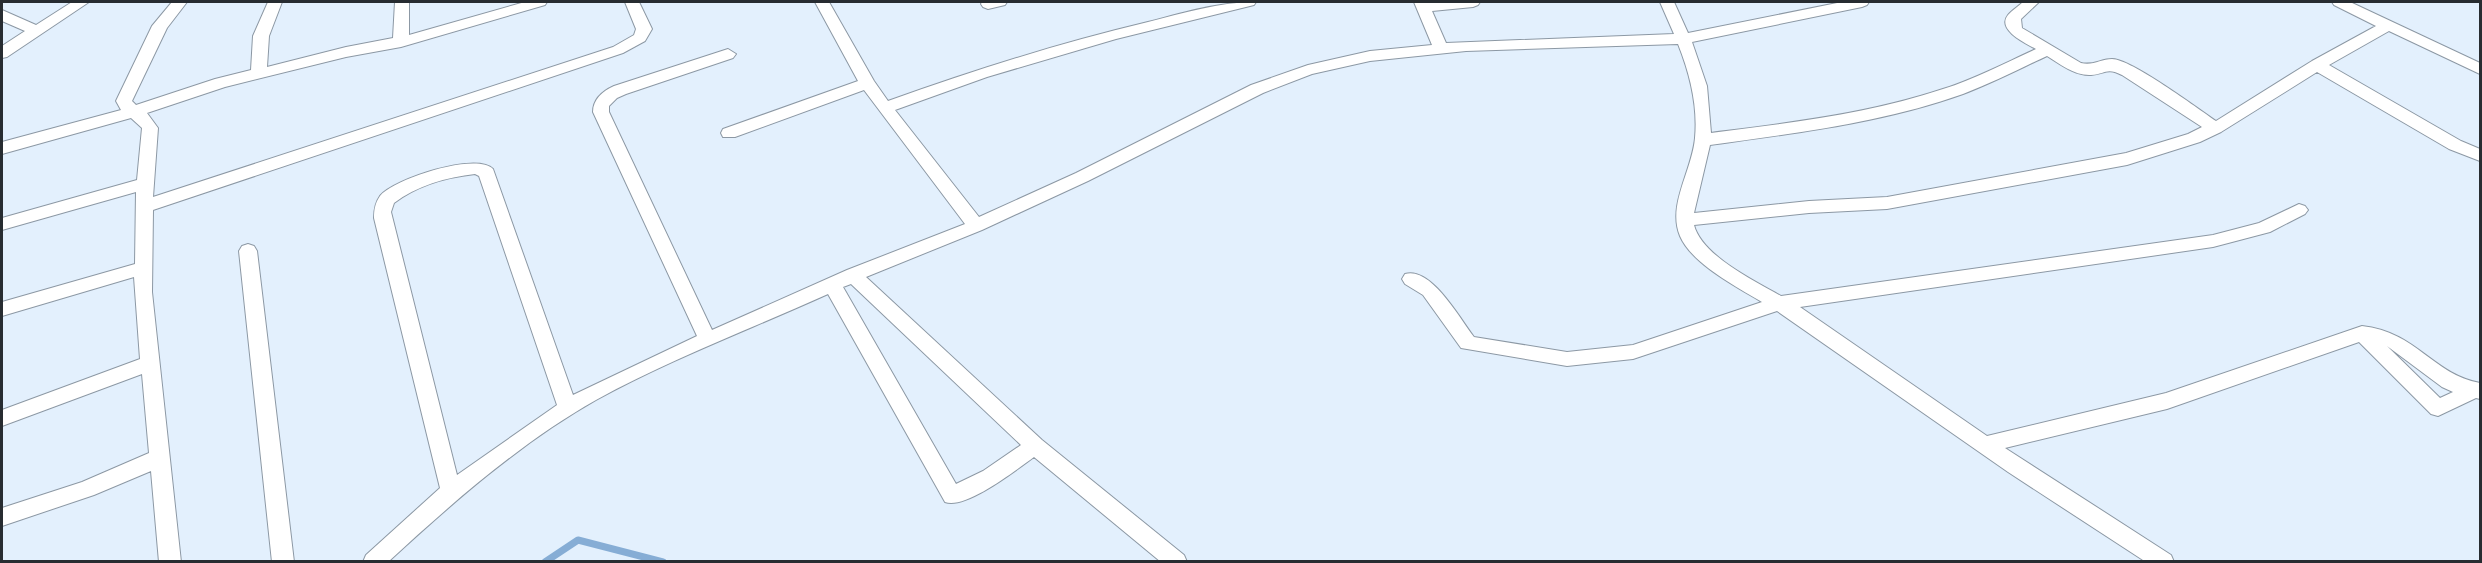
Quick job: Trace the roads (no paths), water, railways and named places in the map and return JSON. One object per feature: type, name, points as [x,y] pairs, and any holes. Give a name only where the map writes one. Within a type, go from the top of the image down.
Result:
[{"type":"street","points":[[2,53],[82,2]]},
{"type":"street","points":[[170,561],[143,292],[145,184],[150,128],[142,116],[126,107],[124,101],[160,26],[180,2]]},
{"type":"street","points":[[259,74],[258,44],[265,19],[274,2]]},
{"type":"street","points":[[401,42],[402,2]]},
{"type":"street","points":[[2,148],[134,112],[221,83],[346,52],[401,42],[540,2]]},
{"type":"street","points":[[145,206],[618,50],[640,38],[644,29],[632,2]]},
{"type":"street","points":[[822,2],[867,83],[976,226]]},
{"type":"street","points":[[885,108],[981,73],[1113,34],[1249,2]]},
{"type":"street","points":[[1441,49],[1422,4],[1473,2]]},
{"type":"street","points":[[1667,2],[1695,66],[1699,84],[1703,140],[1684,220],[1689,237],[1698,249],[1716,264],[1781,303],[1898,382],[1985,445],[2164,561]]},
{"type":"street","points":[[373,561],[452,491],[539,427],[609,386],[853,275],[976,226],[1082,177],[1257,89],[1308,70],[1370,56],[1441,49],[1683,39],[1862,2]]},
{"type":"street","points":[[2032,2],[2013,18],[2014,27],[2048,50],[2084,69],[2096,70],[2112,64],[2120,67],[2215,128]]},
{"type":"street","points":[[2339,2],[2481,69]]},
{"type":"street","points":[[2,15],[38,31]]},
{"type":"street","points":[[1684,220],[1809,207],[1887,204],[2127,159],[2194,138],[2215,128],[2387,26]]},
{"type":"street","points":[[1703,140],[1806,126],[1880,112],[1948,93],[2048,50]]},
{"type":"street","points":[[708,340],[601,112],[601,105],[611,94],[620,90],[728,54]]},
{"type":"street","points":[[2318,65],[2455,146],[2481,155]]},
{"type":"street","points":[[729,133],[867,83]]},
{"type":"street","points":[[452,491],[383,218],[384,203],[390,196],[400,190],[468,168],[483,169],[487,173],[568,409]]},
{"type":"street","points":[[2,224],[145,184]]},
{"type":"street","points":[[1411,279],[1429,290],[1468,343],[1567,359],[1633,352],[1781,303],[2213,241],[2264,228],[2299,210]]},
{"type":"street","points":[[248,251],[283,561]]},
{"type":"street","points":[[2,309],[143,268]]},
{"type":"street","points":[[853,275],[1035,446],[1177,561]]},
{"type":"street","points":[[832,285],[952,496],[990,477],[1035,446]]},
{"type":"street","points":[[1985,445],[2167,401],[2362,333],[2389,338],[2454,386],[2477,391]]},
{"type":"street","points":[[2362,333],[2438,408],[2477,391]]},
{"type":"street","points":[[2,417],[150,363]]},
{"type":"street","points":[[2,517],[87,489],[159,458]]},
{"type":"waterway","points":[[545,562],[578,540],[663,562]]}]
